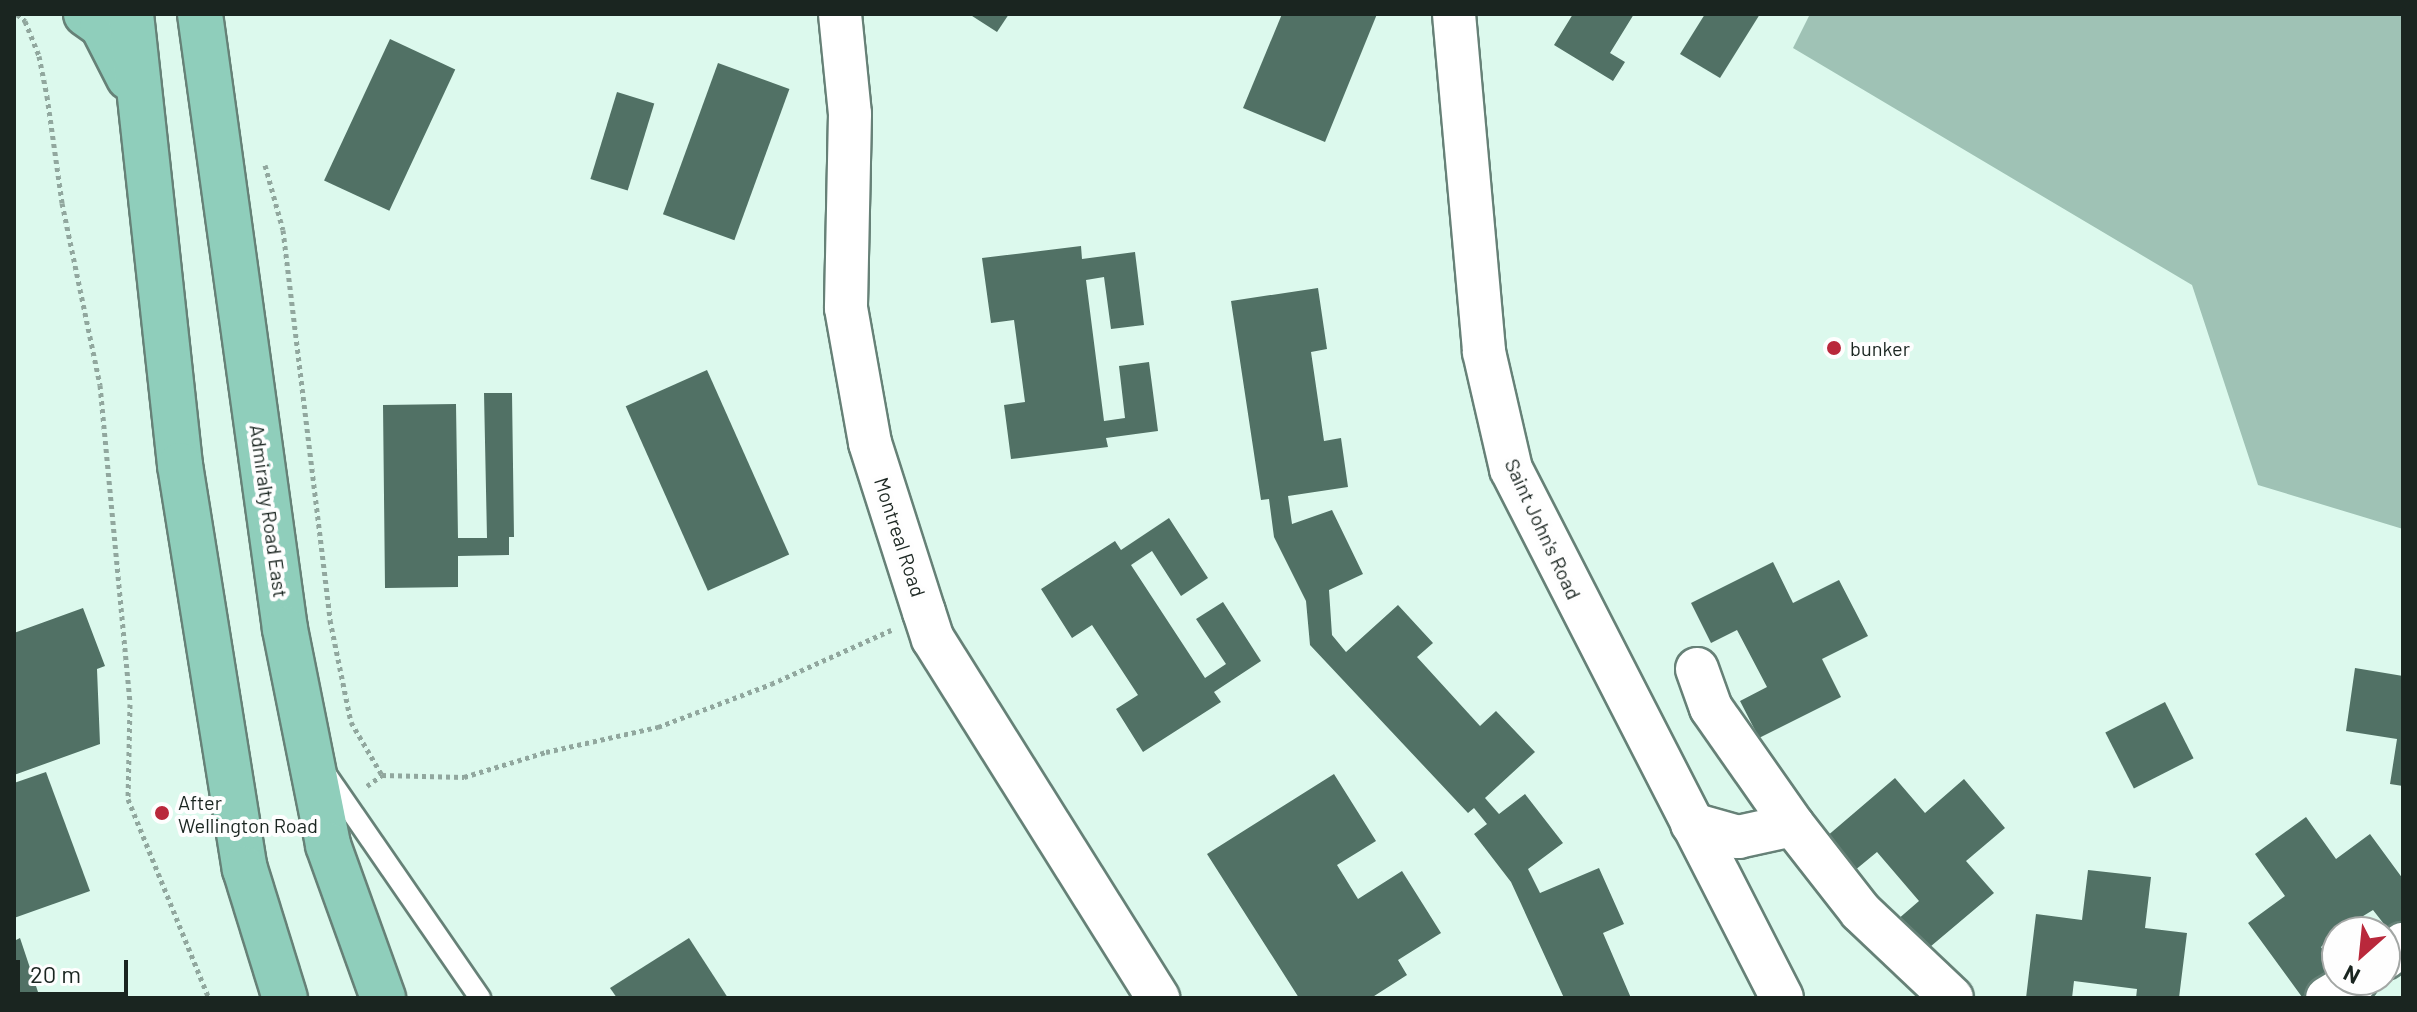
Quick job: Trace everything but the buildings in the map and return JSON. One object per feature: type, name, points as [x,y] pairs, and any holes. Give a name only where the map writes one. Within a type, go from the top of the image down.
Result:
[{"type":"main road","points":[[86,14],[102,25],[143,105]]},
{"type":"main road","points":[[131,14],[183,480],[245,869],[285,998]]},
{"type":"main road","name":"Admiralty Road East","points":[[200,14],[285,629],[313,757],[328,845],[383,998]]},
{"type":"street","name":"Montreal Road","points":[[840,14],[850,114],[846,308],[870,443],[924,612],[933,639],[1158,998]]},
{"type":"street","name":"Saint John's Road","points":[[1454,14],[1484,352],[1511,469],[1782,998]]},
{"type":"street","points":[[1697,669],[1711,708],[1793,825],[1861,912],[1952,998]]},
{"type":"street","points":[[1692,824],[1738,837],[1793,825]]},
{"type":"lane","points":[[313,757],[480,998]]},
{"type":"path","points":[[17,14],[25,21],[39,56],[100,385],[130,704],[128,799],[209,998]]},
{"type":"path","points":[[263,158],[283,230],[333,634],[351,722],[382,775]]},
{"type":"path","points":[[345,802],[382,775],[464,777],[546,752],[658,727],[771,684],[924,612]]},
{"type":"green space","points":[[1810,14],[2403,14],[2403,529],[2258,485],[2192,285],[1793,48]]},
{"type":"place","name":"bunker","points":[[1834,348]]},
{"type":"place","name":"After Wellington Road","points":[[162,813]]}]
